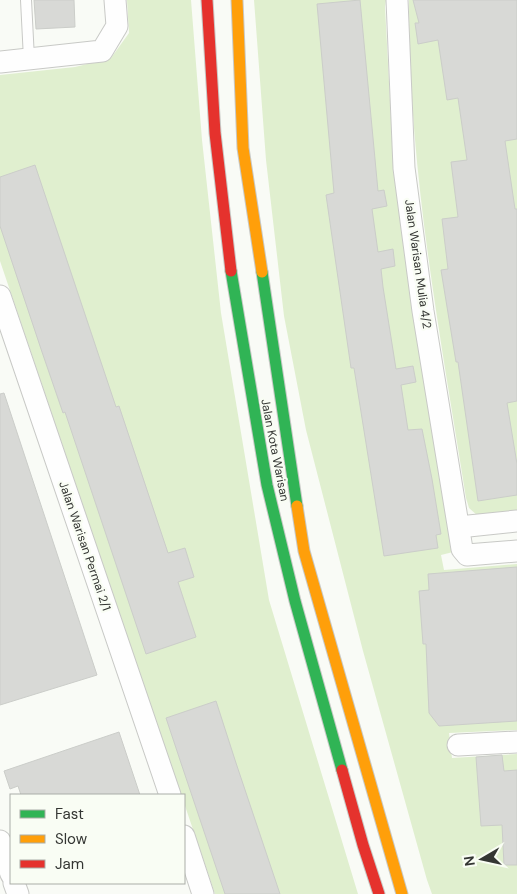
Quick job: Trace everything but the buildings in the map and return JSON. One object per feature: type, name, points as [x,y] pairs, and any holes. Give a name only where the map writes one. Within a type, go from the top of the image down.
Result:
[{"type":"street","points":[[0,62],[102,51],[117,26],[115,0]]},
{"type":"street","name":"Jalan Kota Warisan","points":[[207,0],[215,133],[232,283],[267,485],[295,601],[378,894]]},
{"type":"street","name":"Jalan Kota Warisan","points":[[237,0],[243,148],[304,551],[402,894]]},
{"type":"street","name":"Jalan Warisan Mulia 4/2","points":[[397,0],[404,168],[423,311],[462,549],[467,555],[517,551]]},
{"type":"street","name":"Jalan Warisan Permai 2/1","points":[[0,296],[170,794]]},
{"type":"street","points":[[459,527],[517,521]]},
{"type":"street","points":[[458,745],[517,742]]},
{"type":"street","points":[[185,839],[204,894]]},
{"type":"street","points":[[0,841],[10,871]]},
{"type":"lane","points":[[26,0],[29,59]]},
{"type":"green space","points":[[127,0],[191,0],[202,140],[221,313],[269,600],[358,894],[215,894],[185,806],[185,794],[181,794],[0,261],[0,75],[75,67],[111,58],[129,33]]},
{"type":"green space","points":[[254,0],[386,0],[394,176],[453,552],[441,555],[444,570],[517,564],[517,730],[449,733],[452,758],[517,754],[517,894],[432,894],[427,880],[363,651],[306,430],[284,316],[266,160]]},
{"type":"green space","points":[[409,0],[517,0],[517,514],[478,516],[469,508],[466,498],[427,250],[414,125],[410,63]]},
{"type":"traffic: fast","points":[[231,271],[267,485],[295,601],[342,770]]},
{"type":"traffic: fast","points":[[262,272],[297,506]]},
{"type":"traffic: slow","points":[[237,0],[243,148],[262,272]]},
{"type":"traffic: slow","points":[[297,506],[304,551],[402,894]]},
{"type":"traffic: jam","points":[[207,0],[215,133],[231,271]]},
{"type":"traffic: jam","points":[[342,770],[379,894]]}]
